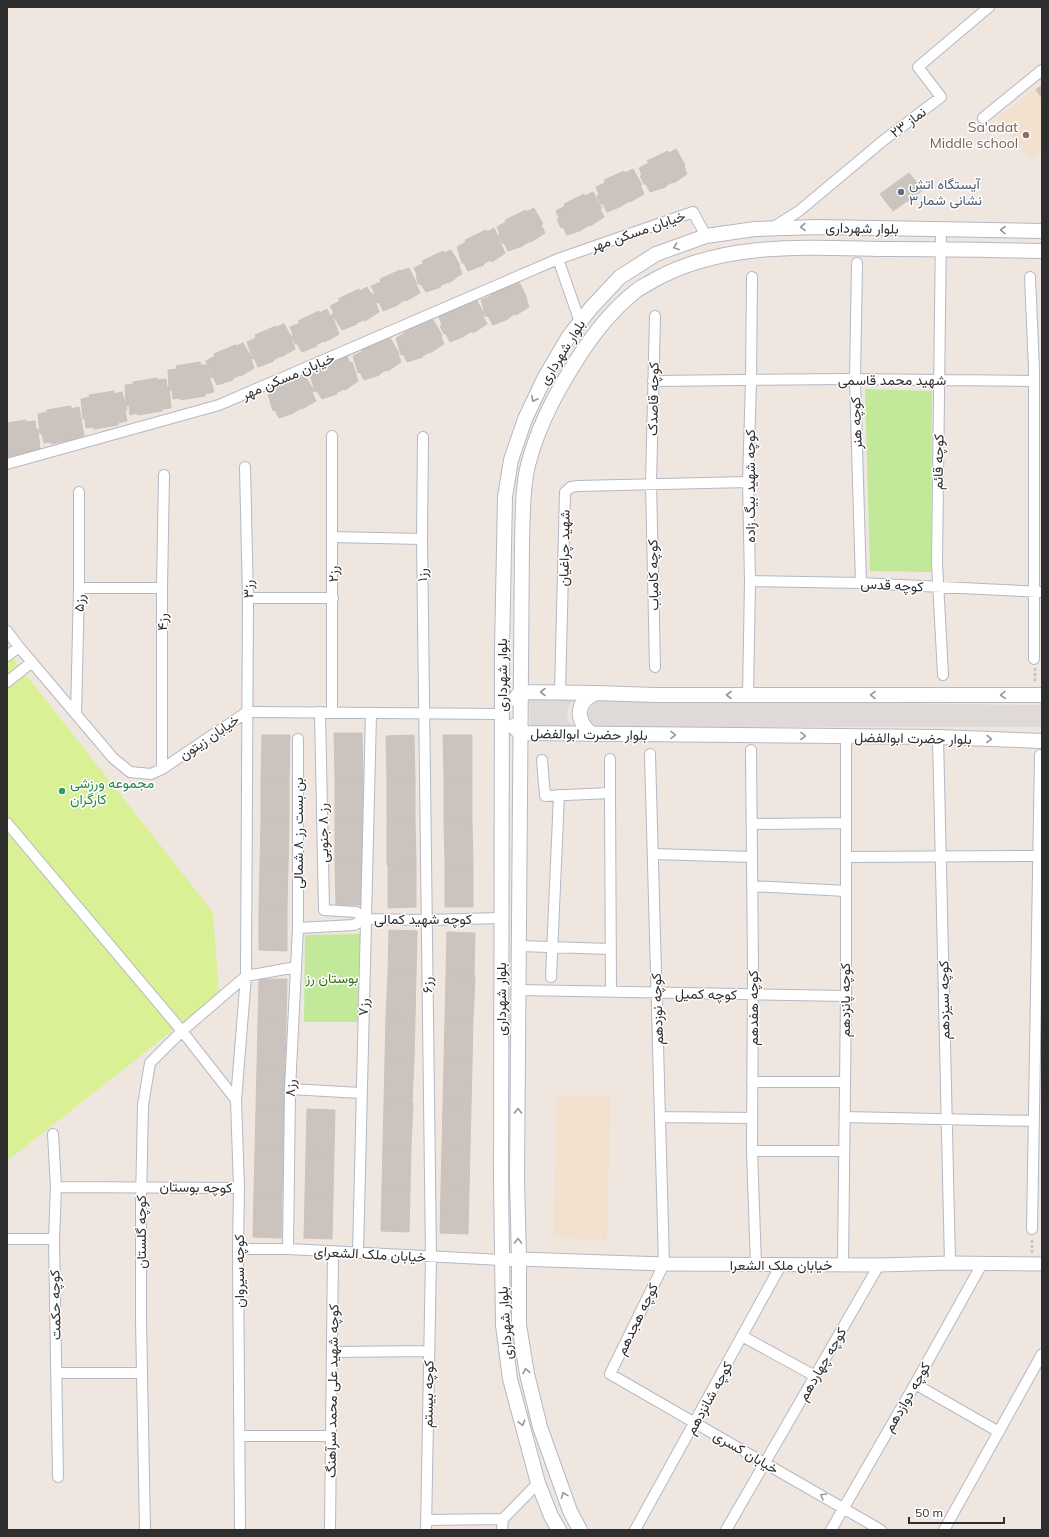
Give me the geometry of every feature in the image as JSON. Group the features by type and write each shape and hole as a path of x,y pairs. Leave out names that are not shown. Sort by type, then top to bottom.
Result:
{"main road":[{"name":"بلوار شهرداری","path":"559,1530 551,1516 538,1483 510,1379 502,1325 501,918 505,497 511,460 525,419 545,377 569,336 590,308 620,277 656,254 706,236 755,229 818,227 1042,231"},
{"name":"بلوار شهرداری","path":"580,1530 570,1511 540,1427 527,1374 519,1325 517,1179 520,692 523,496 528,465 542,424 561,385 586,345 609,317 637,290 669,272 710,257 755,250 818,248 1042,251"},
{"path":"502,714 520,692 655,695 1039,695"},
{"path":"592,734 582,724 580,712 584,700 588,696 596,693"},
{"name":"بلوار حضرت ابوالفضل","path":"502,714 520,733 938,737 1042,741"}],"street":[{"name":"نماز ۲۳","path":"772,228 799,211 884,140 941,97 918,67 989,7"},
{"path":"983,118 1042,70"},
{"name":"خیابان مسکن مهر","path":"7,464 219,405 558,259 693,212 706,236"},
{"name":"کوچه قائم","path":"942,229 937,563 943,675"},
{"path":"558,259 580,322"},
{"name":"کوچه هنر","path":"857,263 855,379 861,583"},
{"name":"کوچه شهید بیگ زاده","path":"748,695 750,581 748,482 752,277"},
{"path":"1030,277 1038,369 1033,381 1038,480 1038,592 1034,659"},
{"name":"کوچه قاصدک","path":"651,484 655,316"},
{"name":"شهید محمد قاسمی","path":"653,382 855,379 1033,381"},
{"name":"رز۲","path":"332,436 332,712"},
{"name":"رز۱","path":"423,437 422,539 424,714"},
{"name":"رز۳","path":"245,466 248,598 246,976"},
{"name":"رز۴","path":"162,768 162,588 164,475"},
{"path":"651,484 748,482"},
{"name":"کوچه کامیاب","path":"651,484 655,667"},
{"name":"شهید چراغیان","path":"560,692 565,492 571,487 578,486 651,484"},
{"name":"رز۵","path":"76,714 79,588 79,492"},
{"path":"333,538 422,539"},
{"name":"کوچه قدس","path":"750,581 861,583 1038,592"},
{"path":"79,588 162,588"},
{"path":"248,598 333,598"},
{"name":"خیابان زیتون","path":"7,631 18,647 114,758 130,772 151,774 247,712 502,714"},
{"path":"7,656 18,647"},
{"path":"7,682 32,662"},
{"name":"رز ۸ جنوبی","path":"320,712 324,910 356,912 365,919"},
{"name":"رز۷","path":"358,1252 371,713"},
{"name":"رز۶","path":"424,714 431,1257"},
{"name":"کوچه پانزدهم","path":"843,1264 846,996 846,736"},
{"name":"کوچه سیزدهم","path":"938,737 950,1263"},
{"name":"بن بست رز ۸ شمالی","path":"298,739 298,928"},
{"name":"کوچه هفدهم","path":"751,750 753,994 752,1151 756,1265"},
{"name":"کوچه نوزدهم","path":"650,754 664,1264"},
{"path":"1032,1230 1038,1148 1034,1121 1038,1084 1039,856 1041,827 1040,755"},
{"path":"610,759 611,992"},
{"path":"542,760 545,796 610,793"},
{"path":"551,977 559,795"},
{"path":"7,824 182,1031 236,1100"},
{"path":"752,824 846,824"},
{"path":"653,854 752,857"},
{"path":"846,857 1039,856"},
{"path":"752,886 846,891"},
{"name":"کوچه شهید کمالی","path":"298,928 354,925 365,919 426,920 501,918"},
{"name":"رز۸","path":"288,1249 290,1089 298,928"},
{"path":"519,946 610,949"},
{"path":"246,976 296,967"},
{"name":"کوچه گلستان","path":"145,1530 141,1320 141,1186 143,1106 150,1063 182,1031 246,976"},
{"name":"کوچه سیروان","path":"240,1530 239,1188 236,1100 246,976"},
{"name":"کوچه کمیل","path":"518,990 846,996"},
{"path":"752,1082 845,1082"},
{"path":"290,1089 361,1093"},
{"path":"660,1116 752,1118"},
{"path":"845,1117 1034,1121"},
{"name":"کوچه حکمت","path":"53,1134 56,1187 54,1239 58,1477"},
{"path":"752,1151 844,1151"},
{"name":"کوچه بوستان","path":"56,1187 141,1186 239,1188"},
{"path":"7,1239 54,1239"},
{"name":"خیابان ملک الشعرای","path":"238,1249 288,1249 502,1260"},
{"name":"کوچه شهید علی محمد سرآهنگ","path":"330,1530 333,1251"},
{"name":"کوچه بیستم","path":"426,1525 431,1257"},
{"name":"خیابان ملک الشعرا","path":"502,1260 519,1259 664,1264 756,1265 879,1265 950,1263 1037,1264"},
{"name":"کوچه هجدهم","path":"610,1374 664,1264"},
{"name":"کوچه دوازدهم","path":"831,1530 982,1264"},
{"name":"کوچه شانزدهم","path":"635,1530 781,1265"},
{"name":"کوچه چهاردهم","path":"726,1530 879,1265"},
{"path":"742,1336 815,1376"},
{"path":"332,1352 429,1351"},
{"path":"944,1530 1042,1354"},
{"path":"57,1373 142,1373"},
{"name":"خیابان کسری","path":"610,1374 881,1530"},
{"path":"915,1384 999,1432"},
{"path":"240,1436 331,1436"},
{"path":"502,1530 503,1519 538,1483"},
{"path":"426,1525 503,1519"}],"path":[{"path":"1034,659 1039,695"},
{"path":"1032,1230 1037,1264"}],"shaded area":[{"name":"Sa'adat Middle school","path":"1042,83 1042,151 1030,160 997,118"},
{"path":"599,699 1042,705 1042,727 598,727 591,722 588,714 589,709"},
{"path":"529,700 574,700 569,706 567,712 569,722 574,726 530,726"},
{"path":"557,1095 611,1096 607,1240 553,1238"}],"green space":[{"path":"865,389 932,391 931,572 870,571"},
{"name":"مجموعه ورزشی کارگران","path":"7,651 213,912 219,994 7,1161"},
{"name":"بوستان رز","path":"360,934 358,1022 304,1022 305,935"}],"building":[{"path":"1042,85 1042,98 1036,90"},
{"path":"676,149 685,165 687,174 674,183 673,182 665,186 666,187 650,192 640,176 642,175 639,168 649,163 647,161 668,151 669,153"},
{"path":"633,169 642,185 640,185 644,194 607,212 597,196 599,195 596,187 605,183 604,180 624,171 625,173"},
{"name":"آیستگاه اتش نشانی شمار۳","path":"909,173 923,190 893,211 880,194"},
{"path":"593,192 602,208 600,209 604,217 582,230 567,235 563,227 561,228 557,219 559,218 556,211 565,206 564,204 584,194 585,196"},
{"path":"534,208 543,224 541,225 545,233 523,246 508,251 498,235 500,234 497,227 506,222 505,220 526,210 526,212"},
{"path":"494,228 505,253 492,262 491,260 483,264 484,265 468,271 464,263 462,263 457,247 466,242 465,240 486,230 487,232"},
{"path":"451,250 460,265 462,274 440,286 441,287 426,292 421,284 419,285 414,268 424,263 422,261 443,251 444,253"},
{"path":"409,268 420,293 383,311 379,302 377,303 373,295 375,294 371,286 381,282 380,279 400,270"},
{"path":"519,282 527,298 529,307 508,319 493,325 488,316 486,317 481,300 491,296 490,293 510,284"},
{"path":"367,287 371,294 372,293 379,312 365,321 356,323 357,324 342,330 332,314 334,313 330,306 340,301 338,299 359,289 360,291"},
{"path":"476,299 485,315 483,316 487,324 473,333 473,331 450,342 440,326 442,325 439,317 448,313 447,311"},
{"path":"327,309 330,316 332,315 339,334 302,352 297,344 295,344 290,327 300,323 298,321 319,311 320,313"},
{"path":"433,320 442,335 444,344 422,356 423,357 407,362 403,354 401,355 396,338 405,333 404,331 425,321 425,323"},
{"path":"284,324 293,340 295,349 273,360 274,361 258,367 254,358 253,359 247,342 256,338 255,335"},
{"path":"390,338 399,353 401,362 388,371 387,370 379,374 380,375 364,380 360,372 358,373 353,356 363,351 361,349 382,339 383,341"},
{"path":"243,343 252,358 254,368 241,376 240,375 232,379 233,380 217,385 213,377 211,378 206,361 215,356 214,354"},
{"path":"347,356 350,363 352,362 358,381 345,390 344,389 336,393 337,394 322,399 317,391 315,392 310,375 320,370 318,368 339,358 340,360"},
{"path":"200,362 201,365 206,365 214,392 205,394 205,396 180,400 180,398 173,399 172,390 169,390 168,370 177,369 176,366"},
{"path":"305,376 314,391 312,392 316,401 294,413 279,418 275,410 273,411 268,394 277,389 276,387 297,377 297,379"},
{"path":"157,378 158,380 166,379 167,387 169,387 171,408 162,409 162,411 130,415 129,405 126,406 125,385 134,384 133,382"},
{"path":"114,391 114,394 122,392 127,410 125,411 127,421 118,423 118,425 94,429 93,427 86,428 85,419 83,419 81,399 90,397 89,395"},
{"path":"71,406 71,409 79,407 84,436 51,444 51,442 44,443 42,434 40,434 38,414 47,412 47,410"},
{"path":"26,420 26,422 35,421 36,429 38,429 40,450 7,457 7,423"},
{"path":"334,733 362,733 363,776 335,776"},
{"path":"262,735 290,735 289,778 261,778"},
{"path":"414,735 415,778 387,779 386,736"},
{"path":"443,735 472,735 472,778 444,778"},
{"path":"335,776 363,776 363,819 335,819"},
{"path":"261,778 289,778 289,821 261,821"},
{"path":"415,778 415,821 387,822 387,779"},
{"path":"444,778 472,778 472,821 444,821"},
{"path":"335,819 363,819 363,862 335,862"},
{"path":"261,821 289,821 288,865 260,864"},
{"path":"415,821 416,864 387,865 387,822"},
{"path":"444,821 472,821 473,864 445,864"},
{"path":"335,862 363,862 364,905 336,905"},
{"path":"260,864 288,865 287,908 259,907"},
{"path":"416,864 416,907 388,908 388,865"},
{"path":"445,864 473,864 473,907 445,907"},
{"path":"259,907 287,908 287,951 259,950"},
{"path":"389,930 417,931 416,974 388,973"},
{"path":"447,932 475,933 474,976 446,975"},
{"path":"388,973 416,974 415,1017 386,1016"},
{"path":"446,975 475,976 473,1019 445,1018"},
{"path":"259,979 287,979 286,1022 258,1022"},
{"path":"386,1016 415,1017 414,1060 385,1059"},
{"path":"445,1018 473,1019 472,1062 444,1061"},
{"path":"258,1022 286,1022 285,1065 257,1065"},
{"path":"385,1059 414,1060 412,1103 384,1102"},
{"path":"444,1061 472,1062 471,1105 443,1104"},
{"path":"257,1065 285,1065 284,1109 256,1108"},
{"path":"384,1102 413,1103 411,1146 383,1145"},
{"path":"443,1104 471,1105 470,1148 442,1147"},
{"path":"256,1108 284,1108 283,1151 255,1151"},
{"path":"307,1109 335,1110 334,1153 306,1152"},
{"path":"383,1145 411,1146 410,1189 382,1188"},
{"path":"442,1147 470,1148 469,1191 441,1190"},
{"path":"255,1151 283,1151 282,1194 254,1194"},
{"path":"306,1152 334,1153 333,1196 305,1195"},
{"path":"382,1188 410,1189 409,1232 381,1231"},
{"path":"441,1190 469,1191 468,1234 440,1233"},
{"path":"254,1194 282,1194 281,1238 253,1237"},
{"path":"305,1195 333,1196 332,1239 304,1238"}],"place":[{"name":"Sa'adat Middle school","path":"1026,135"},
{"name":"آیستگاه اتش نشانی شمار۳","path":"901,192"},
{"name":"مجموعه ورزشی کارگران","path":"62,791"}]}
